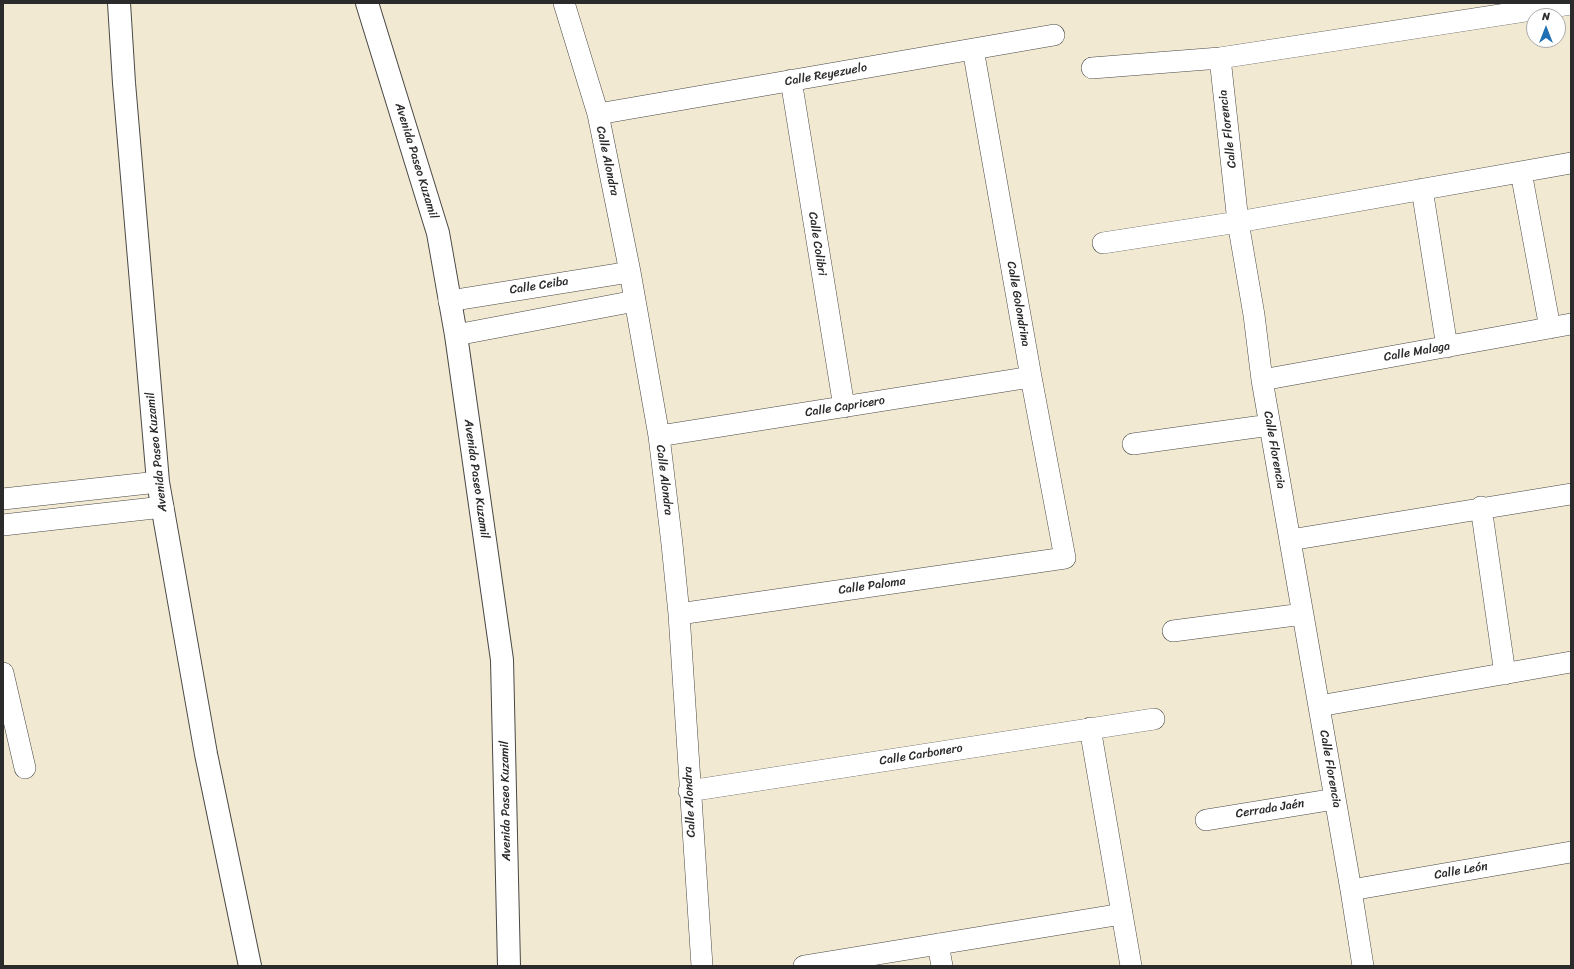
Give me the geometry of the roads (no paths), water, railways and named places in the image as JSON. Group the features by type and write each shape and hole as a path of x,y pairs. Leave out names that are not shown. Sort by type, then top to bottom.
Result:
{"main road":[{"name":"Avenida Paseo Kuzamil","path":"119,3 124,83 158,482 206,754 250,966"},
{"name":"Avenida Paseo Kuzamil","path":"367,3 438,233 456,335 502,660 509,966"}],"street":[{"name":"Calle Alondra","path":"564,3 598,114 630,272 659,436 672,544 678,614 702,966"},
{"path":"1092,68 1220,58 1571,4"},
{"name":"Calle Reyezuelo","path":"598,114 1054,35"},
{"name":"Calle Golondrina","path":"973,49 1031,377 1065,558"},
{"name":"Calle Florencia","path":"1220,58 1238,222 1254,315 1262,380 1351,890 1362,966"},
{"name":"Calle Colibri","path":"791,80 844,407"},
{"path":"1103,244 1238,222 1571,163"},
{"path":"1522,172 1550,328"},
{"path":"1422,189 1447,347"},
{"name":"Calle Ceiba","path":"449,301 630,272"},
{"path":"456,335 635,301"},
{"name":"Calle Malaga","path":"1262,380 1571,324"},
{"name":"Calle Capricero","path":"659,436 1031,377"},
{"path":"1133,444 1270,425"},
{"path":"3,499 158,482"},
{"path":"1290,540 1481,507 1571,494"},
{"path":"3,525 163,507"},
{"path":"1481,507 1505,674"},
{"name":"Calle Paloma","path":"678,614 1065,558"},
{"path":"1173,631 1303,614"},
{"path":"1319,706 1571,662"},
{"path":"3,678 25,768"},
{"name":"Calle Carbonero","path":"689,791 1154,719"},
{"path":"1090,728 1131,966"},
{"name":"Cerrada Jaén","path":"1206,820 1335,799"},
{"name":"Calle León","path":"1351,890 1571,852"},
{"path":"804,966 1122,914"},
{"path":"938,944 942,966"}]}
